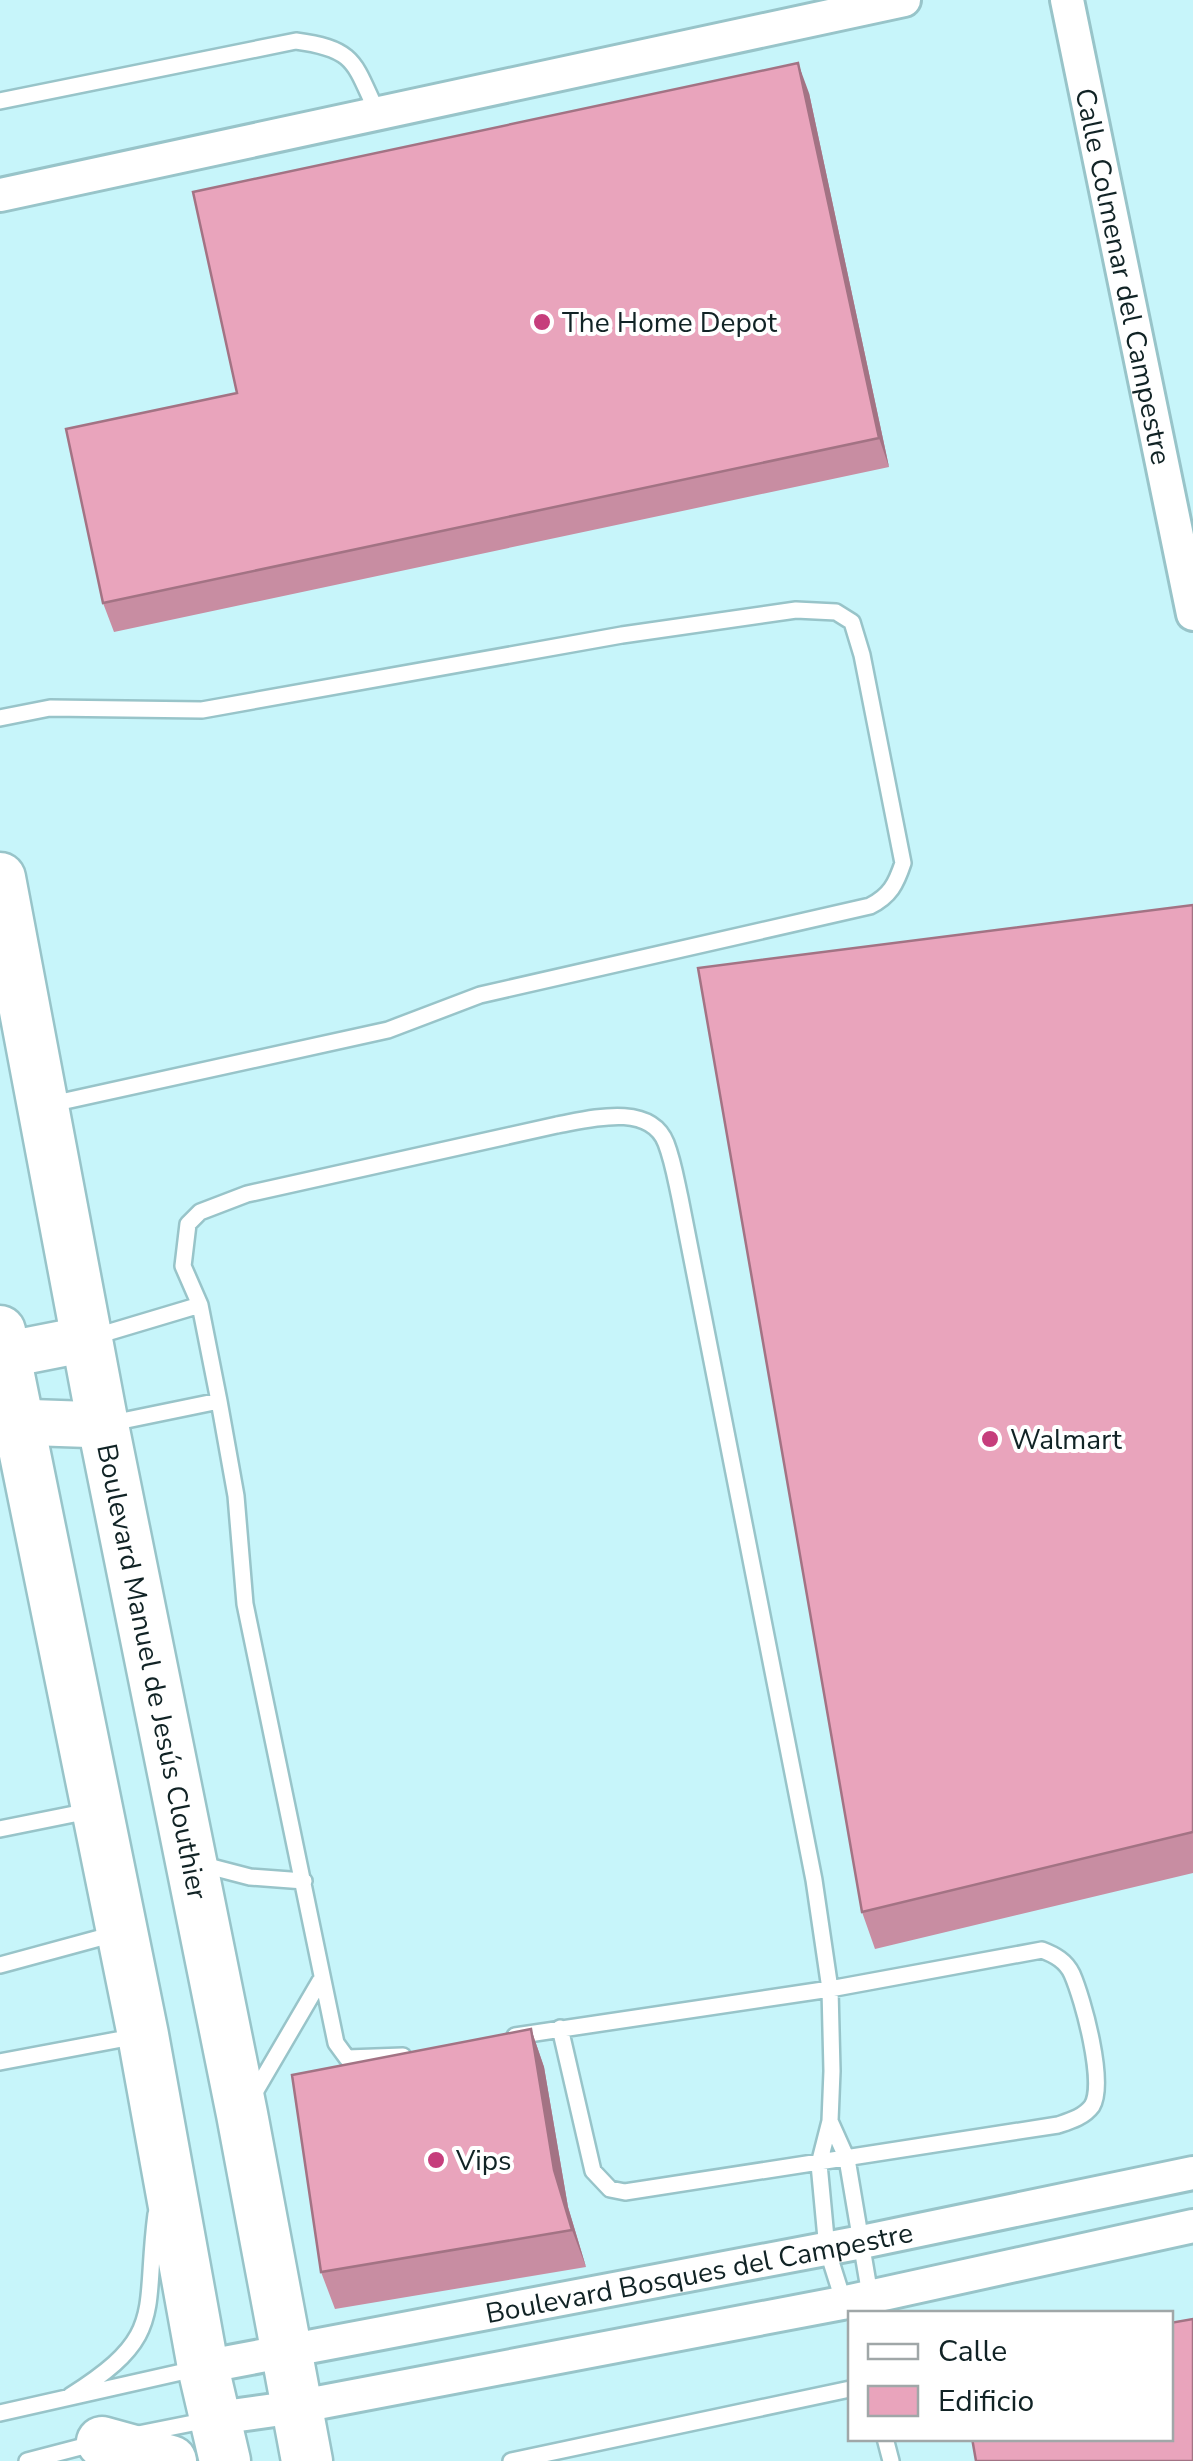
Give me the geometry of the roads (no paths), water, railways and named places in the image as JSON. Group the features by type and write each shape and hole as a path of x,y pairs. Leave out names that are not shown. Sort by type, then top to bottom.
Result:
{"main road":[{"name":"Boulevard Manuel de Jesús Clouthier","path":"0,878 86,1339 242,2114 307,2461"},
{"path":"86,1339 2,1348 20,1523 98,1809 203,2367 221,2440"},
{"path":"9,1424 103,1425"},
{"path":"102,2442 171,2461"}],"street":[{"path":"0,194 904,0"},
{"name":"Calle Colmenar del Campestre","path":"1067,0 1193,614"},
{"name":"Boulevard Bosques del Campestre","path":"203,2367 827,2249 1193,2173"},
{"name":"Boulevard Bosques del Campestre","path":"221,2440 296,2406 858,2307 1193,2226"}],"lane":[{"path":"0,101 296,42 322,45 352,58 378,114"},
{"path":"0,718 50,708 202,710 622,635 796,610 836,612 852,622 862,654 903,863 897,883 886,898 870,906 480,994 388,1030 42,1106"},
{"path":"417,2053 347,2058 336,2043 320,1982 304,1881 246,1604 236,1496 200,1305 183,1266 183,1243 188,1224 200,1212 222,1202 557,1124 604,1117 634,1118 652,1124 665,1140 680,1198 814,1880 830,1988 830,2120 819,2164 827,2249 858,2307"},
{"path":"86,1339 200,1305"},
{"path":"103,1425 218,1401"},
{"path":"0,1829 98,1809"},
{"path":"192,1862 250,1878 304,1881"},
{"path":"0,1965 122,1932"},
{"path":"503,2038 560,2028 830,1988 1042,1950 1058,1956 1071,1972 1098,2070 1098,2091 1091,2106 1078,2118 1058,2125 626,2192 610,2189 593,2171 560,2028"},
{"path":"242,2114 320,1982"},
{"path":"0,2062 143,2035"},
{"path":"830,2120 847,2159 862,2242 858,2307"},
{"path":"70,2396 108,2372 127,2354 146,2324 151,2300 150,2257 164,2155"},
{"path":"0,2413 203,2367"},
{"path":"511,2461 848,2388"},
{"path":"27,2461 102,2442 221,2440"}],"place":[{"name":"The Home Depot","path":"542,322"},
{"name":"Walmart","path":"990,1439"},
{"name":"Vips","path":"436,2160"}]}
